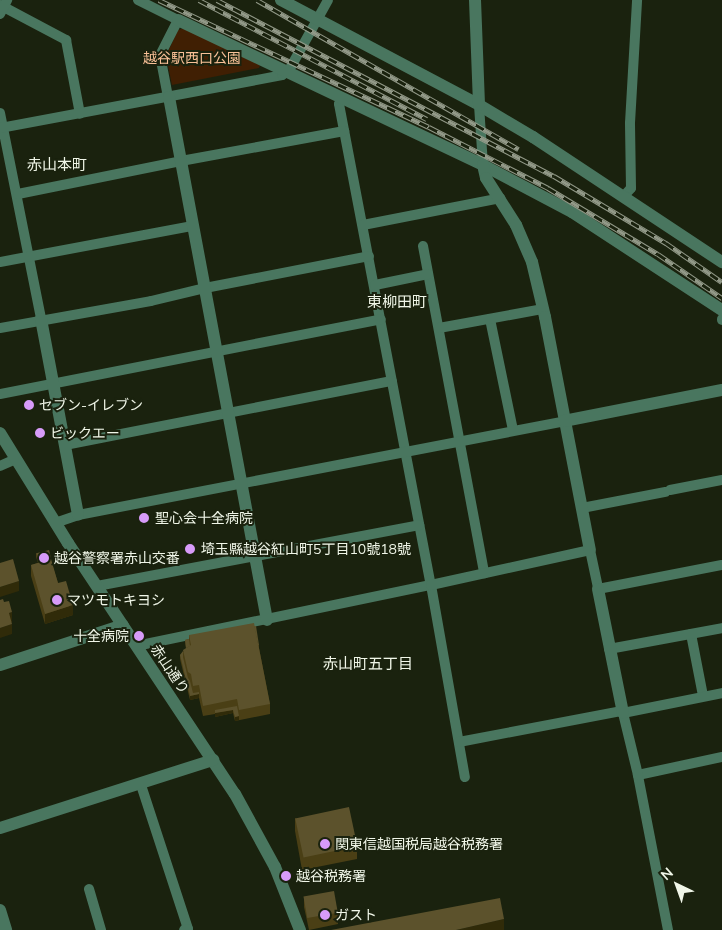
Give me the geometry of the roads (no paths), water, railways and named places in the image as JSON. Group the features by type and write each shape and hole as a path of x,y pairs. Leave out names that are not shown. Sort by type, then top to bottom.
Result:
{"street":[{"path":"138,0 483,165 572,212 722,310"},
{"path":"281,0 479,105 533,137 722,262"},
{"path":"1,128 282,75 328,0"},
{"path":"466,0 475,0 483,165 486,178 516,225 532,262 543,309 609,649 638,775 668,930"},
{"path":"623,197 631,188 631,108 637,0"},
{"path":"3,6 66,40 80,114"},
{"path":"178,20 160,55 267,620"},
{"path":"343,98 339,104 375,285 465,777"},
{"path":"0,113 1,128 18,194 78,515"},
{"path":"18,194 344,131"},
{"path":"363,225 500,198"},
{"path":"0,262 193,226"},
{"path":"423,246 484,573"},
{"path":"0,328 151,301 205,288 369,256"},
{"path":"375,285 428,274"},
{"path":"439,328 543,309"},
{"path":"0,394 381,319"},
{"path":"490,319 512,430"},
{"path":"65,445 392,381"},
{"path":"55,522 78,515 722,390"},
{"name":"赤山通り","path":"0,433 55,522 213,760 260,838 300,930"},
{"path":"0,466 16,459"},
{"path":"582,508 722,480"},
{"path":"97,586 419,525"},
{"path":"136,646 267,620 590,550"},
{"path":"598,589 722,565"},
{"path":"0,665 123,625"},
{"path":"609,649 722,628"},
{"path":"691,634 703,696"},
{"path":"459,742 722,693"},
{"path":"638,775 722,757"},
{"path":"0,828 141,785 213,760"},
{"path":"141,785 188,929 184,930"},
{"path":"89,889 101,930"},
{"path":"0,910 6,930"}],"railway":[{"path":"159,0 429,127 548,188 658,254 722,298"},
{"path":"199,0 427,119"},
{"path":"217,0 554,176 666,243 722,282"},
{"path":"257,0 518,149"}],"place":[{"name":"セブン-イレブン","path":"29,405"},
{"name":"ビックエー","path":"40,433"},
{"name":"聖心会十全病院","path":"144,518"},
{"name":"埼玉縣越谷紅山町5丁目10號18號","path":"190,549"},
{"name":"越谷警察署赤山交番","path":"44,558"},
{"name":"マツモトキヨシ","path":"57,600"},
{"name":"十全病院","path":"139,636"},
{"name":"関東信越国税局越谷税務署","path":"325,844"},
{"name":"越谷税務署","path":"286,876"},
{"name":"ガスト","path":"325,915"}],"district":[{"name":"赤山本町","path":"57,165"},
{"name":"東柳田町","path":"397,302"},
{"name":"赤山町五丁目","path":"368,664"}],"park label":[{"name":"越谷駅西口公園","path":"192,58"}]}
